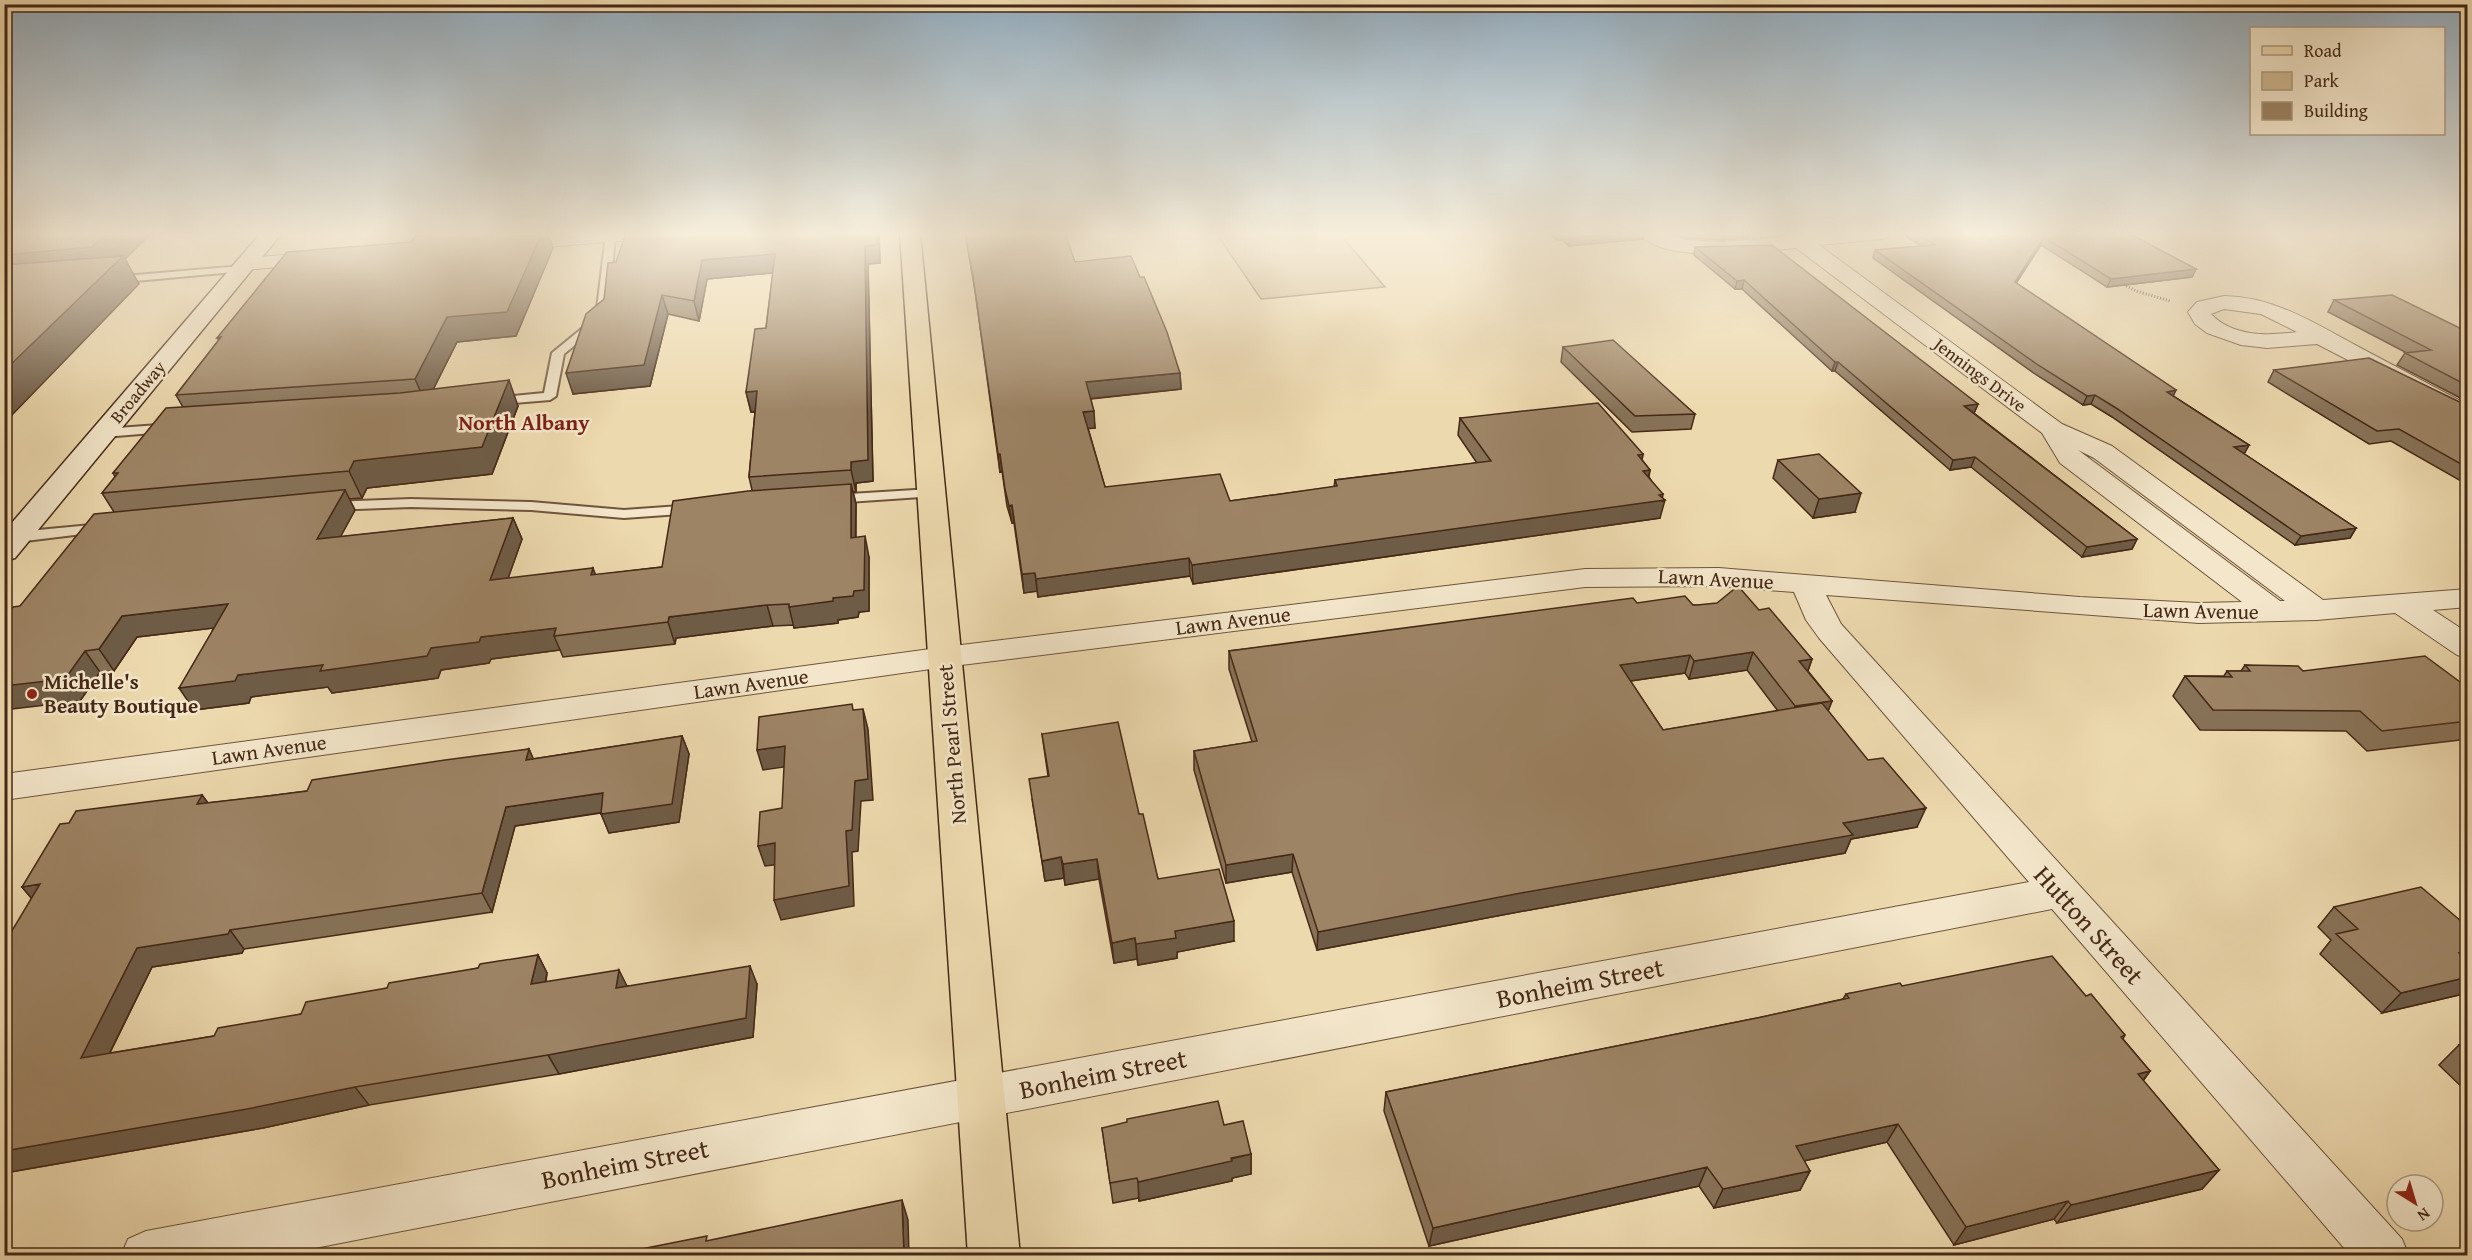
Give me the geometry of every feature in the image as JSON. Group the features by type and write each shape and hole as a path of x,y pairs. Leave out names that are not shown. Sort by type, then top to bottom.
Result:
{"main road":[{"name":"North Pearl Street","path":"915,292 994,1256"}],"street":[{"name":"Broadway","path":"11,544 222,292"},
{"name":"Jennings Drive","path":"1868,292 2053,429 2103,452 2317,610"},
{"path":"2322,336 2265,343 2247,341 2230,336 2204,321 2199,315 2200,310 2233,303 2255,304 2272,309 2322,336 2468,415"},
{"name":"Jennings Drive","path":"2053,429 2069,458 2274,612"},
{"name":"Lawn Avenue","path":"4,787 945,657 1586,578 1719,578 2133,610 2274,612 2468,598"},
{"name":"Hutton Street","path":"1806,585 1825,626 2384,1256"},
{"path":"2402,604 2468,648"},
{"name":"Bonheim Street","path":"146,1256 2059,892"}],"lane":[{"path":"480,404 550,396 558,353 602,318 605,292"},
{"path":"104,433 187,427"},
{"path":"814,500 931,494"},
{"path":"319,507 411,503 531,506 624,514 713,508"},
{"path":"11,544 123,526"}],"path":[{"path":"2139,292 2200,310"}],"green space":[{"path":"1256,292 1335,292 1261,299"}],"building":[{"path":"4,292 86,292 4,371"},
{"path":"255,292 516,292 507,312 447,317 415,379 176,395 221,337 217,338"},
{"path":"605,292 696,292 694,301 662,295 644,365 566,373 586,314 604,299"},
{"path":"770,292 866,292 868,460 851,462 851,470 749,477 757,391 746,392 755,329 766,328"},
{"path":"975,292 1150,292 1167,332 1180,373 1086,382 1094,411 1083,412 1105,487 1220,474 1230,501 1337,486 1335,480 1491,461 1460,418 1598,403 1643,454 1638,455 1650,470 1643,471 1663,494 1659,495 1665,500 1192,565 1189,558 1036,579 1035,573 1022,574 1012,505 1009,506 1000,454 998,454"},
{"path":"1757,292 1833,292 1978,404 1964,406 2137,539 2087,547 1975,457 1953,460 1838,362 1835,362"},
{"path":"1934,292 2030,292 2176,390 2167,392 2249,445 2234,447 2356,528 2301,536 2116,408 2095,395 2087,396 2038,365"},
{"path":"2392,295 2468,332 2468,386 2405,353 2431,350 2334,300"},
{"path":"1613,340 1695,414 1635,416 1563,347"},
{"path":"2369,358 2468,406 2468,468 2399,429 2377,431 2274,370"},
{"path":"509,380 482,447 354,461 349,471 102,493 118,473 113,473 166,408 400,393"},
{"path":"1819,454 1861,493 1819,499 1778,460"},
{"path":"851,484 851,538 865,536 864,590 854,591 853,596 833,598 833,601 789,607 789,604 767,605 669,617 668,622 554,636 556,628 481,637 479,642 431,648 427,656 320,671 323,665 238,675 235,681 179,688 228,604 122,616 99,649 85,651 65,679 4,686 4,618 13,607 20,606 94,514 345,490 317,539 513,518 490,580 593,568 591,575 662,567 673,501 748,491"},
{"path":"1738,586 1759,610 1769,608 1812,659 1799,661 1832,701 1795,706 1753,652 1694,661 1690,655 1620,665 1663,730 1822,703 1868,760 1883,758 1926,808 1843,823 1853,835 1521,893 1318,932 1293,854 1226,865 1194,751 1257,741 1229,651 1633,598 1637,603 1685,596 1693,605 1717,603"},
{"path":"2425,656 2468,688 2468,721 2382,731 2360,711 2213,710 2185,676 2232,677 2227,671 2250,671 2245,665 2298,666 2303,671"},
{"path":"852,704 853,710 863,709 868,779 855,781 852,830 846,831 849,886 774,900 775,843 758,846 760,812 782,808 785,746 757,750 759,717"},
{"path":"1118,722 1139,814 1143,814 1158,879 1219,869 1234,921 1175,931 1176,938 1136,944 1135,938 1112,943 1097,859 1063,864 1061,857 1042,861 1029,779 1049,776 1042,734"},
{"path":"682,736 672,804 601,814 603,793 506,807 482,893 230,930 228,934 137,948 81,1058 214,1036 218,1028 301,1014 306,1002 387,988 389,983 478,968 480,964 538,955 531,984 619,970 616,988 750,966 746,1018 4,1151 4,944 40,884 22,887 60,824 69,823 76,811 202,795 197,804 268,796 307,791 312,780 445,760 529,749 526,760"},
{"path":"2421,887 2468,927 2468,951 2459,953 2468,961 2468,977 2401,993 2336,934 2358,929 2334,907"},
{"path":"2052,956 2086,996 2091,994 2125,1035 2121,1037 2150,1071 2138,1074 2219,1170 2071,1205 2068,1201 1966,1227 1898,1124 1796,1146 1810,1171 1723,1189 1707,1167 1433,1228 1386,1092 1849,998 1846,994 1900,983 1902,986"},
{"path":"2468,1043 2468,1053 2459,1045"},
{"path":"1218,1101 1224,1125 1243,1121 1251,1154 1231,1158 1232,1161 1138,1182 1137,1178 1110,1183 1102,1128 1127,1122 1127,1119"},
{"path":"902,1200 904,1256 606,1256 707,1236 706,1241"},
{"path":"575,1250 574,1256 551,1256"}],"place":[{"name":"Michelle's Beauty Boutique","path":"32,694"}],"district":[{"name":"North Albany","path":"524,422"}]}
